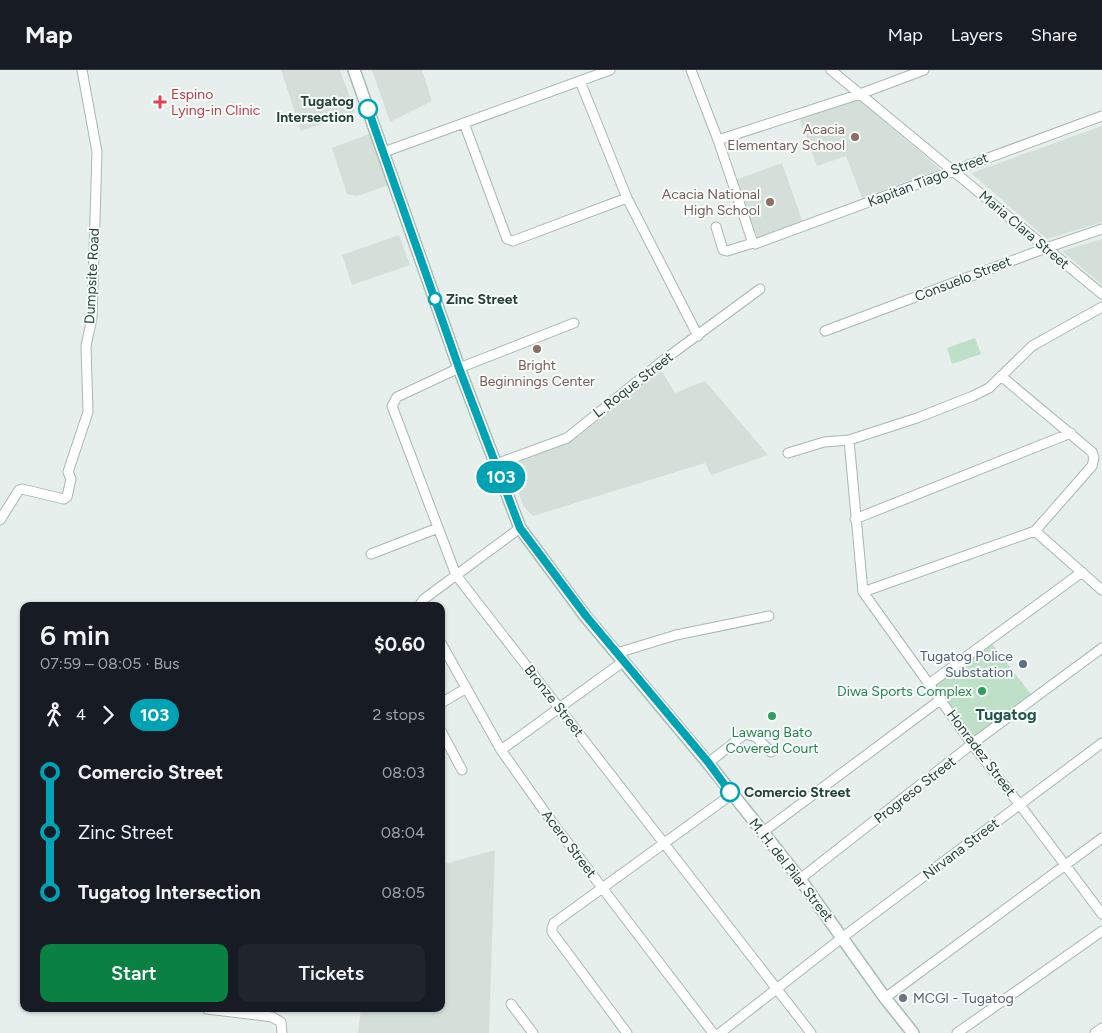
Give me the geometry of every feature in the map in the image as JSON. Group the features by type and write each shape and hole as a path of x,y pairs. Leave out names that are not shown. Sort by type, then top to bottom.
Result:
{"main road":[{"name":"M. H. del Pilar Street","path":"354,70 459,368 520,528 586,616 708,762 800,879 885,998 913,1033"}],"street":[{"name":"Dumpsite Road","path":"0,520 19,490 25,489 64,499 67,497 71,479 68,472 88,412 86,346 92,318 97,158 82,70"},
{"path":"384,152 610,70"},
{"path":"691,70 718,140 754,244"},
{"name":"Maria Clara Street","path":"831,70 1102,294"},
{"path":"718,140 860,94 924,70"},
{"path":"580,81 628,198 698,336"},
{"name":"Kapitan Tiago Street","path":"716,227 723,250 727,251 754,244 1102,116"},
{"path":"464,123 507,239 512,241 518,239 628,198"},
{"name":"Consuelo Street","path":"825,331 1046,248 1102,229"},
{"name":"L. Roque Street","path":"496,464 567,438 665,360 760,289"},
{"path":"788,453 824,442 849,440 917,418 973,396 989,388 1032,346 1102,307"},
{"path":"459,368 574,323"},
{"name":"Bronze Street","path":"459,368 397,396 392,406 456,574 810,1033"},
{"path":"849,440 862,592 1035,531 1092,466 1094,458 1092,452 1001,376"},
{"path":"855,519 1070,433"},
{"path":"371,554 438,528"},
{"path":"423,602 424,599 456,574 520,528"},
{"path":"1035,531 1102,590"},
{"path":"929,684 1082,572"},
{"name":"Honradez Street","path":"862,592 972,744 1102,914"},
{"path":"501,750 560,708 620,657 676,635 769,616"},
{"name":"Progreso Street","path":"800,879 972,744 1102,648"},
{"name":"Acero Street","path":"445,650 501,750 552,822 713,1033"},
{"path":"445,701 466,688"},
{"path":"763,832 940,700"},
{"path":"708,762 745,734 756,737 771,752"},
{"path":"445,738 462,770"},
{"name":"Nirvana Street","path":"720,1033 843,937 1102,743"},
{"path":"627,1033 552,932 554,923 732,794"},
{"path":"885,998 1102,838"},
{"path":"957,1033 1102,931"},
{"path":"512,1004 533,1033"},
{"path":"231,1012 272,1017 281,1022 282,1033"},
{"path":"1095,1033 1102,1028"}],"shaded area":[{"path":"281,70 340,70 355,112 301,131"},
{"path":"372,70 422,70 432,101 390,122"},
{"name":"Acacia Elementary School","path":"857,98 940,169 862,198 846,156 817,166 799,118"},
{"path":"1102,126 1102,222 1047,239 971,173"},
{"path":"374,132 392,184 357,196 347,194 332,148"},
{"name":"Acacia National High School","path":"782,163 803,223 759,241 735,180"},
{"path":"399,235 410,265 352,285 342,255"},
{"path":"1102,239 1102,285 1062,251"},
{"path":"660,368 675,393 705,381 768,455 711,475 705,463 533,516 524,507 507,464 579,436"},
{"path":"495,850 489,1033 358,1033 361,1012 445,1012 445,864"}],"green space":[{"path":"975,338 981,354 952,364 947,348"},
{"name":"Diwa Sports Complex","path":"990,641 1033,697 973,742 931,684"}],"bus line":[{"name":"103","path":"368,109 459,368 520,528 586,616 708,762 730,792"}],"place":[{"name":"Espino Lying-in Clinic","path":"160,102"},
{"name":"Tugatog Intersection","path":"368,109"},
{"name":"Acacia Elementary School","path":"855,137"},
{"name":"Acacia National High School","path":"770,202"},
{"name":"Zinc Street","path":"435,299"},
{"name":"Bright Beginnings Center","path":"537,349"},
{"name":"Tugatog Police Substation","path":"1023,664"},
{"name":"Diwa Sports Complex","path":"982,691"},
{"name":"Lawang Bato Covered Court","path":"772,716"},
{"name":"Comercio Street","path":"730,792"},
{"name":"MCGI - Tugatog","path":"903,998"}],"district":[{"name":"Tugatog","path":"1006,714"}]}
